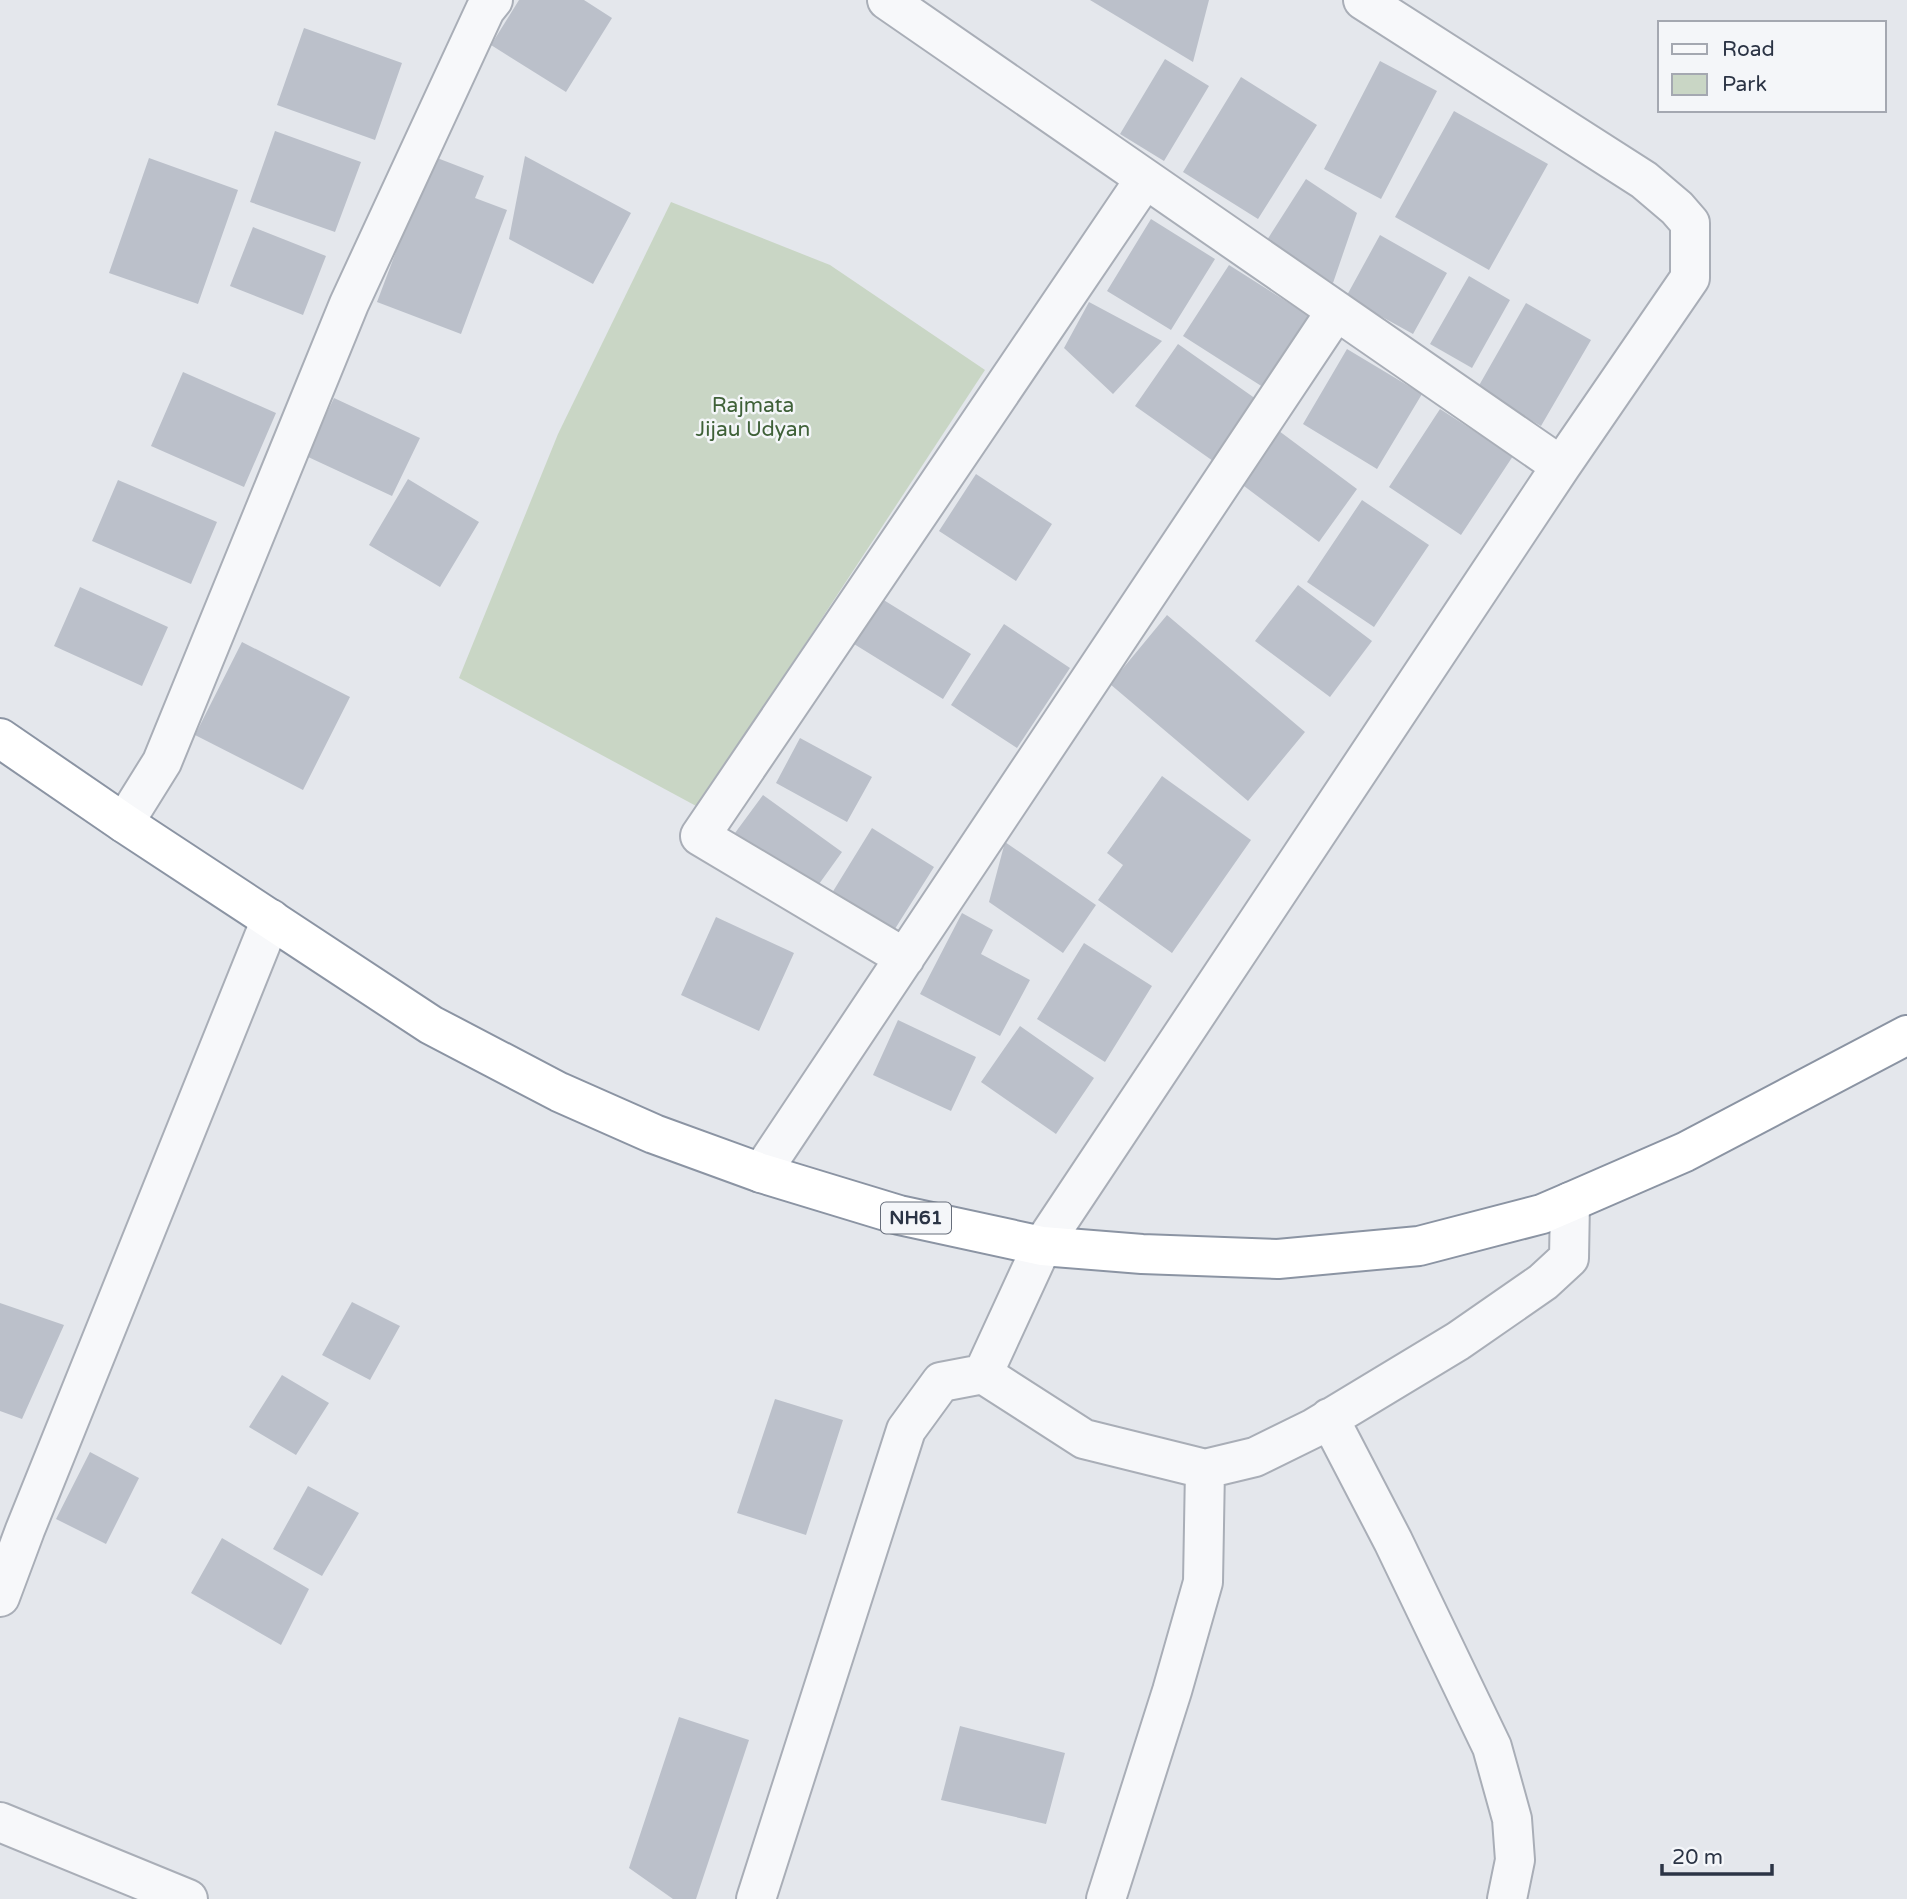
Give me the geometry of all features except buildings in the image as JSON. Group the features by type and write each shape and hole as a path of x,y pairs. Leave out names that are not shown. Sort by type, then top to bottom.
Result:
{"highway":[{"name":"NH61","path":"0,738 431,1025 559,1092 654,1134 761,1172 898,1215 1042,1246 1142,1254 1278,1259 1419,1246 1542,1214 1570,1202 1685,1152 1907,1035"}],"street":[{"path":"124,823 162,762 349,304 485,10 493,0"},
{"path":"887,0 1561,466"},
{"path":"983,1374 1042,1246 1561,466 1690,278 1690,223 1677,208 1644,180 1363,0"},
{"path":"905,958 700,836 1145,179"},
{"path":"761,1172 1336,311"},
{"path":"0,1597 12,1521 271,919"},
{"path":"756,1899 906,1430 941,1382 983,1374 1084,1439 1205,1469 1255,1457 1329,1418 1458,1341 1543,1282 1569,1258 1570,1202"},
{"path":"1329,1418 1393,1541 1492,1747 1512,1819 1515,1860 1507,1899"},
{"path":"1106,1899 1172,1691 1203,1582 1205,1469"},
{"path":"0,1822 188,1899"}],"green space":[{"name":"Rajmata Jijau Udyan","path":"671,202 830,265 985,370 698,807 459,678 558,434"}]}
